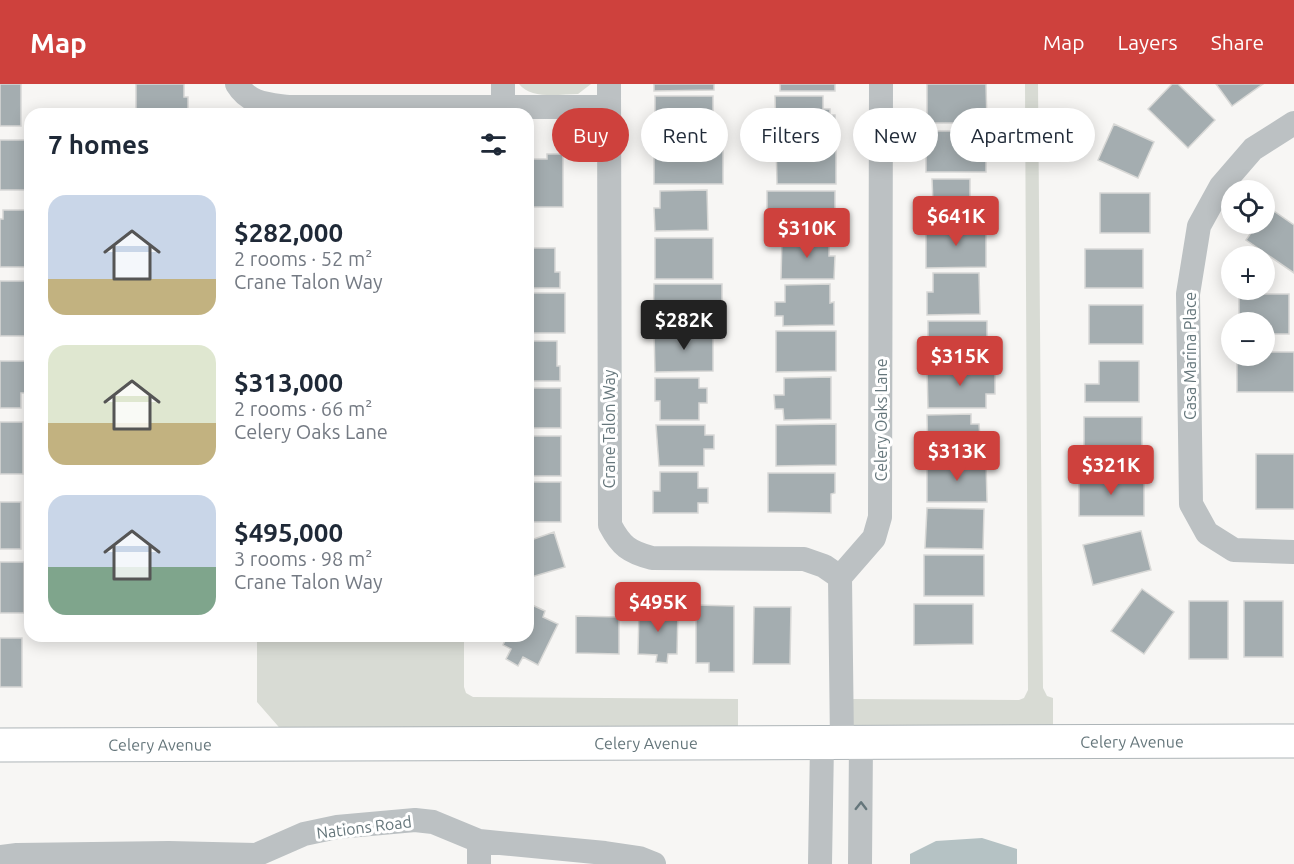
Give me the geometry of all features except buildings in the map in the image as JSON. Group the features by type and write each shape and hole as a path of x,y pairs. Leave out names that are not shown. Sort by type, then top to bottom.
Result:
{"main road":[{"name":"Celery Avenue","path":"0,745 1294,741"}],"street":[{"path":"237,84 241,91 259,104 288,107 503,95 609,95"},
{"name":"Celery Oaks Lane","path":"840,577 874,538 880,517 881,84"},
{"name":"Crane Talon Way","path":"609,95 610,525 618,540 633,553 652,558 804,560 824,566 840,577"},
{"name":"Casa Marina Place","path":"1294,123 1253,149 1221,186 1199,226 1188,294 1191,504 1207,534 1234,550 1294,552"},
{"path":"840,577 842,744 860,864"},
{"path":"820,864 842,744"},
{"name":"Nations Road","path":"0,857 169,853 256,859 304,834 336,827 415,820 433,822 479,853 605,853 639,858 654,864"}],"shaded area":[{"path":"519,84 591,84 578,94 555,95 531,92"},
{"path":"1025,84 1038,84 1038,108 1025,108"},
{"path":"1025,162 1039,162 1043,688 1047,696 1053,698 1053,729 852,731 852,699 1019,700 1024,698 1028,690"},
{"path":"257,642 464,642 464,687 466,693 473,697 738,699 738,732 284,733 257,702"},
{"path":"982,838 1017,849 1017,864 910,864 910,854 936,841"}]}
